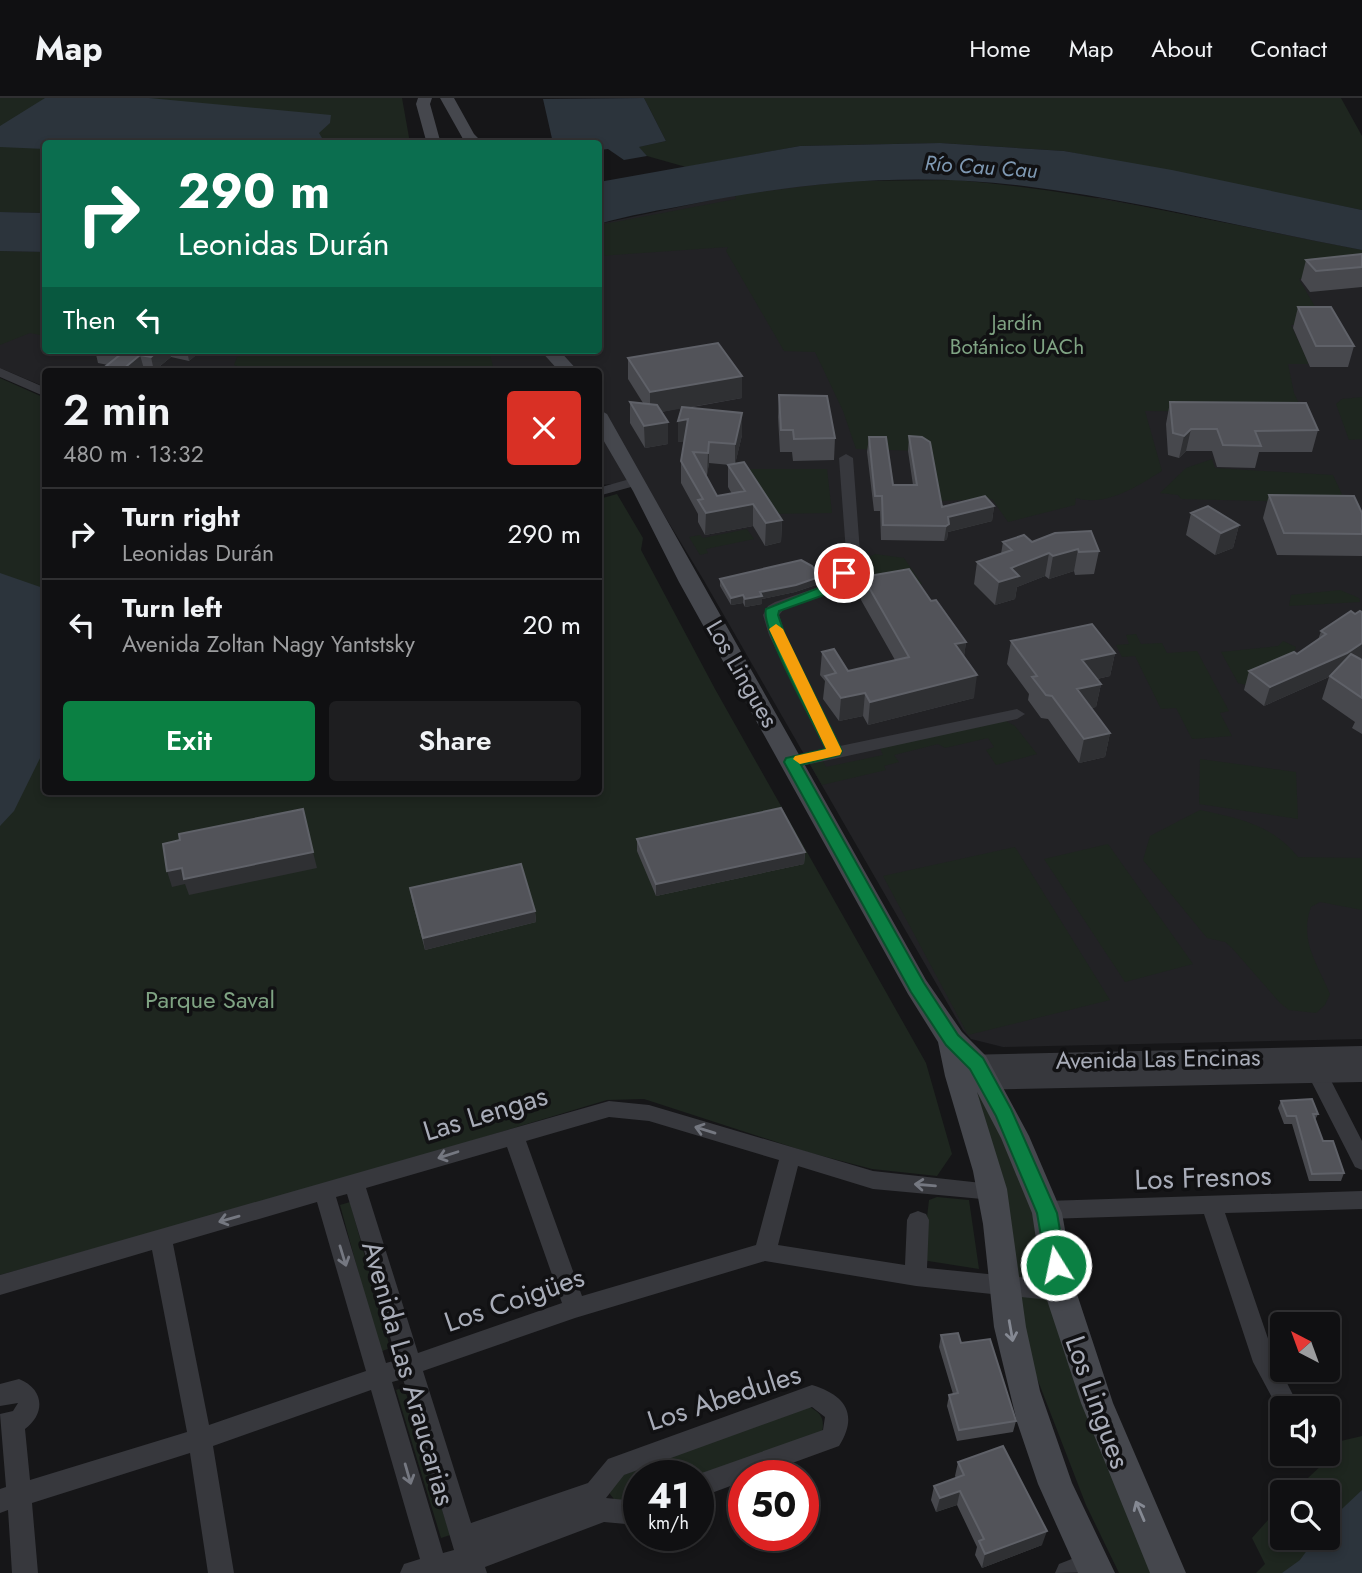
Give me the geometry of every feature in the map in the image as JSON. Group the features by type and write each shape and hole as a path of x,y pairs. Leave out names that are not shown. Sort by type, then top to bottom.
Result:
{"main road":[{"path":"425,98 423,104 433,140"},
{"path":"436,98 458,140"},
{"path":"447,98 472,140"},
{"path":"553,354 566,368"},
{"name":"Los Lingues","path":"602,421 637,481 689,582 918,987 1015,1136 1046,1210 1060,1291 1115,1451 1168,1573"},
{"name":"Los Lingues","path":"974,1071 1015,1355 1034,1424 1082,1570"}],"street":[{"path":"0,372 42,391"},
{"path":"835,751 778,635 771,615 773,609 836,586 844,573 853,544 846,458"},
{"path":"602,491 637,481"},
{"path":"792,762 1017,714"},
{"name":"Avenida Las Encinas","path":"1319,1067 1362,1055"},
{"path":"1319,1067 1362,1161"},
{"name":"Avenida Las Encinas","path":"974,1071 1319,1067 1362,1073"},
{"name":"Las Lengas","path":"0,1285 609,1109 629,1109 873,1180 993,1191"},
{"path":"513,1135 575,1308"},
{"path":"765,1252 791,1155"},
{"name":"Avenida Las Araucarias","path":"354,1183 470,1556"},
{"name":"Avenida Las Araucarias","path":"324,1191 379,1376 428,1571"},
{"name":"Los Fresnos","path":"1046,1210 1362,1200"},
{"path":"1211,1203 1264,1362 1282,1396"},
{"path":"916,1276 918,1220"},
{"path":"161,1239 200,1439 221,1573"},
{"name":"Los Coigües","path":"9,1498 200,1439 575,1308 765,1252 916,1276 1060,1291"},
{"path":"0,1395 19,1390 28,1397 28,1410 7,1424 9,1498 25,1573"},
{"name":"Los Abedules","path":"635,1460 812,1396 827,1400 836,1412 838,1426 831,1438 714,1480"},
{"name":"Los Abedules","path":"428,1571 600,1501 616,1467 623,1464"},
{"name":"Los Abedules","path":"600,1501 623,1511"}],"shaded area":[{"path":"809,184 1100,198 1362,250 1362,1039 1003,1047 971,1039 963,1030 703,579 644,482 602,485 602,368 42,368 42,386 0,368 0,251 42,252 42,354 602,354 602,223 735,195"}],"green space":[{"path":"0,98 402,98 409,140 42,140 42,213 0,212"},
{"path":"644,98 1341,98 1362,136 1362,210 1064,151 940,143 800,146 686,167 647,156 638,147 666,141"},
{"name":"Jardín Botánico UACh","path":"956,180 1109,200 1362,250 1362,272 1299,279 1325,324 1291,325 1309,364 1288,364 1294,393 1303,412 1145,411 1162,471 1110,498 1076,498 1075,505 1008,522 992,499 939,501 922,451 856,449 843,411 815,352 784,351 726,251 728,247 602,256 602,224 736,199 735,195 848,181"},
{"path":"0,251 42,252 42,335 30,333 0,345"},
{"path":"245,354 490,354 493,368 242,368 234,365 237,357"},
{"name":"Parque Saval","path":"0,378 42,397 42,795 602,795 602,498 617,494 643,538 641,550 715,689 926,1063 952,1154 937,1176 872,1169 807,1152 644,1099 607,1100 365,1173 0,1275"},
{"path":"1362,397 1362,439 1349,440 1336,404 1342,399"},
{"path":"1212,459 1215,468 1333,475 1346,503 1181,499 1178,495 1160,493 1186,468"},
{"path":"738,469 827,469 832,513 768,514"},
{"path":"747,529 754,539 706,549 708,553 700,555 689,537 700,535 703,538"},
{"path":"875,554 904,558 922,584 861,599 856,586 856,573 868,557"},
{"path":"1340,590 1359,598 1360,602 1289,606 1291,595"},
{"path":"1136,634 1141,644 1162,643 1167,653 1197,651 1229,711 1220,713 1232,736 1192,739 1176,708 1161,709 1135,656 1122,657 1116,645 1129,644 1126,635"},
{"path":"1283,641 1296,647 1289,666 1246,685 1238,683 1221,652 1278,646"},
{"path":"1002,719 1015,726 1037,754 996,765 986,750 994,747 988,738 945,748 938,744 894,755 899,762 884,766 886,770 822,785 810,764 823,761 826,767 883,755 880,748"},
{"path":"1200,759 1296,772 1298,819 1199,804"},
{"path":"1200,810 1254,824 1277,837 1298,857 1362,858 1362,910 1320,902 1311,907 1308,941 1330,994 1325,1005 1316,1013 1289,1010 1280,1003 1232,948 1225,942 1207,938 1143,860 1150,836"},
{"path":"1108,844 1193,964 1125,982 1044,859"},
{"path":"1015,847 1110,1000 968,1035 883,876"},
{"path":"977,1086 1003,1127 1156,1573 1119,1573 1086,1505 1035,1373 970,1091"},
{"path":"937,1197 969,1200 979,1269 922,1260 929,1200"},
{"path":"350,1202 390,1348 380,1352 340,1205"},
{"path":"404,1387 450,1535 441,1538 396,1390"},
{"path":"808,1406 816,1411 823,1423 822,1433 742,1460 728,1460 728,1465 714,1470 714,1460 663,1460"},
{"path":"1362,1436 1362,1573 1256,1573 1265,1564 1252,1538 1270,1518 1270,1550 1340,1550 1340,1480 1306,1480 1321,1466 1340,1466 1340,1441"},
{"path":"623,1475 623,1503 617,1503 610,1494 609,1484"}],"water":[{"path":"45,98 149,98 331,115 330,123 319,133 323,140 42,140 42,149 0,147 0,126"},
{"path":"644,98 666,141 639,147 647,156 624,160 608,149 602,150 602,140 552,140 543,99"},
{"name":"Río Cau Cau","path":"940,143 1064,151 1172,170 1362,210 1362,250 1066,192 940,180 857,181 774,190 602,223 602,181 800,146"},
{"path":"0,212 42,213 42,252 0,251"},
{"path":"0,573 42,588 42,754 14,811 0,826"},
{"path":"1362,1490 1362,1573 1282,1573 1300,1560 1307,1550 1340,1550 1340,1511"}],"building":[{"path":"1362,254 1362,267 1316,271 1306,260"},
{"path":"1298,307 1331,307 1354,346 1316,346"},
{"path":"718,343 742,376 650,392 628,358"},
{"path":"121,354 154,354 151,357 140,355 124,368 106,366"},
{"path":"779,395 827,396 835,438 794,439 793,430 781,430"},
{"path":"630,402 657,405 668,422 644,426"},
{"path":"1170,402 1306,403 1318,430 1255,431 1261,446 1223,445 1217,429 1191,429 1184,436 1173,433"},
{"path":"682,407 742,413 735,444 709,442 708,453 693,452 717,496 745,491 728,465 744,462 782,520 766,523 753,504 706,513 698,500 703,499 681,461 688,419 678,421"},
{"path":"909,436 922,437 930,442 942,507 985,496 994,506 948,517 949,524 946,526 883,525 882,496 875,496 869,437 886,437 893,485 917,485"},
{"path":"1269,495 1354,496 1362,513 1362,534 1284,533"},
{"path":"1208,506 1239,525 1221,533 1191,513"},
{"path":"1091,531 1099,551 1079,552 1078,549 1053,556 1049,553 1011,568 1019,576 999,582 977,562 1012,550 1003,542 1024,535 1032,542 1055,533"},
{"path":"801,560 812,566 819,577 760,592 762,596 745,599 743,595 731,598 720,579"},
{"path":"909,569 931,601 936,600 966,642 955,644 977,675 870,702 865,693 841,698 825,676 836,673 822,652 834,649 848,671 909,657 863,577"},
{"path":"1351,611 1355,614 1362,612 1362,643 1347,653 1270,687 1249,671 1294,652 1297,654 1326,634 1321,631"},
{"path":"1092,624 1115,653 1082,660 1101,684 1077,689 1110,733 1084,739 1052,696 1046,695 1032,677 1037,676 1011,641"},
{"path":"1351,654 1362,660 1362,698 1330,676"},
{"path":"781,808 805,852 656,884 637,839"},
{"path":"303,809 313,852 184,879 182,868 167,871 163,844 180,840 179,834"},
{"path":"521,864 535,911 423,938 410,888"},
{"path":"1312,1099 1318,1114 1313,1114 1323,1141 1333,1141 1344,1173 1312,1174 1296,1116 1287,1116 1281,1101"},
{"path":"958,1333 961,1343 990,1339 1016,1421 959,1430 949,1395 958,1393 941,1335"},
{"path":"1003,1446 1047,1531 985,1554 979,1541 984,1539 960,1491 940,1498 934,1486 964,1475 958,1462"}],"slow traffic":[{"path":"776,629 835,751 800,759"}],"route":[{"path":"844,573 836,586 773,609 771,615 778,635 835,751 792,762 918,987 952,1040 976,1063 1004,1114 1047,1213 1056,1265"}]}
